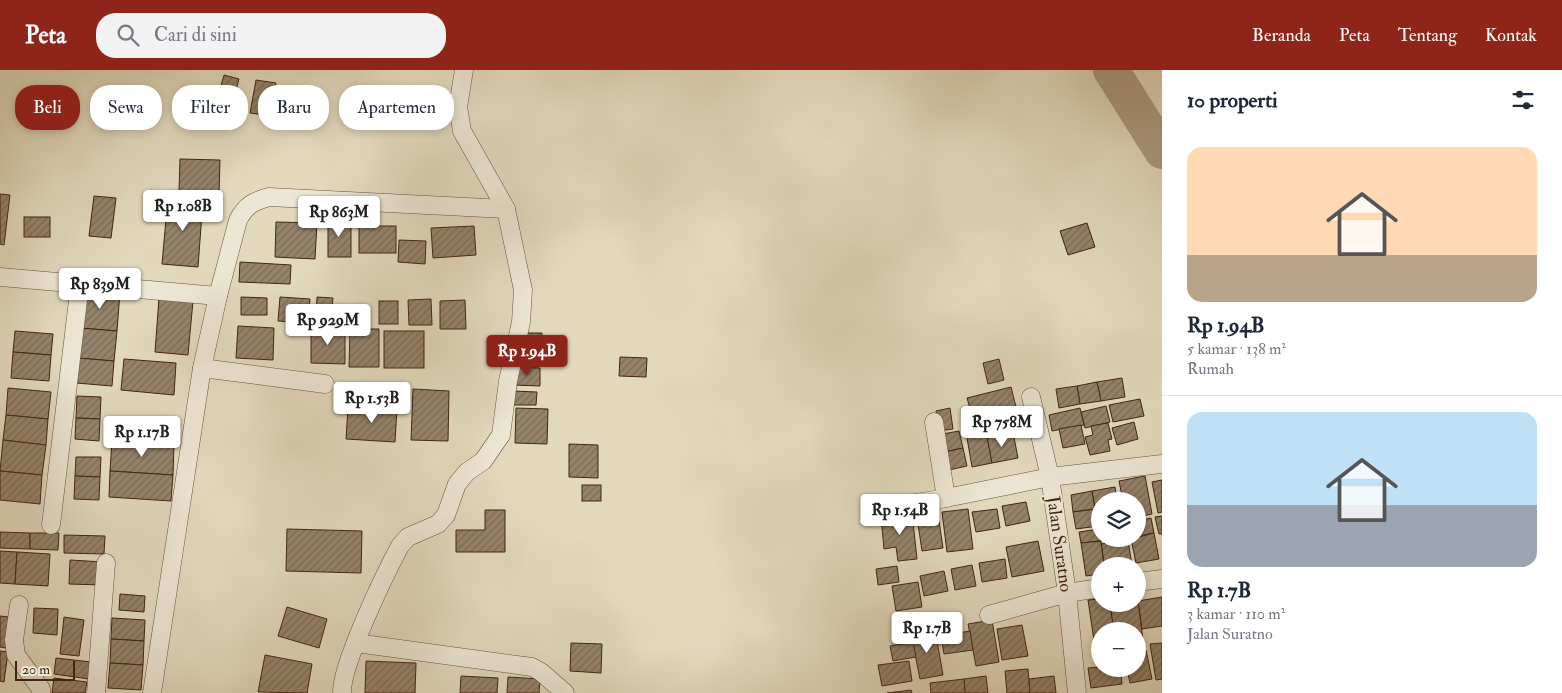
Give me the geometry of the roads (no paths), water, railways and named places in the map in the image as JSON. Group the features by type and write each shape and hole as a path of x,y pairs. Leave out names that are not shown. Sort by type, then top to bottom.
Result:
{"street":[{"path":"342,693 345,674 356,643 400,546 408,537 438,524 446,515 457,484 467,472 483,461 502,435 508,381 523,306 521,274 506,209 462,131 458,106 464,70"},
{"path":"152,693 202,368 238,220 244,209 259,200 269,197 506,209"},
{"path":"0,277 218,296"},
{"path":"51,525 80,284"},
{"path":"202,368 325,384"},
{"name":"Jalan Suratno","path":"1031,397 1050,477 1067,592 1077,693"},
{"path":"934,422 946,498"},
{"path":"910,504 1050,477 1162,464"},
{"path":"96,693 106,563"},
{"path":"1146,581 1162,579"},
{"path":"989,615 1067,592 1091,589"},
{"path":"19,605 14,640 16,655 41,689 41,693"},
{"path":"356,643 532,667 541,672 565,693"}],"waterway":[{"path":"1111,70 1162,151"}]}
